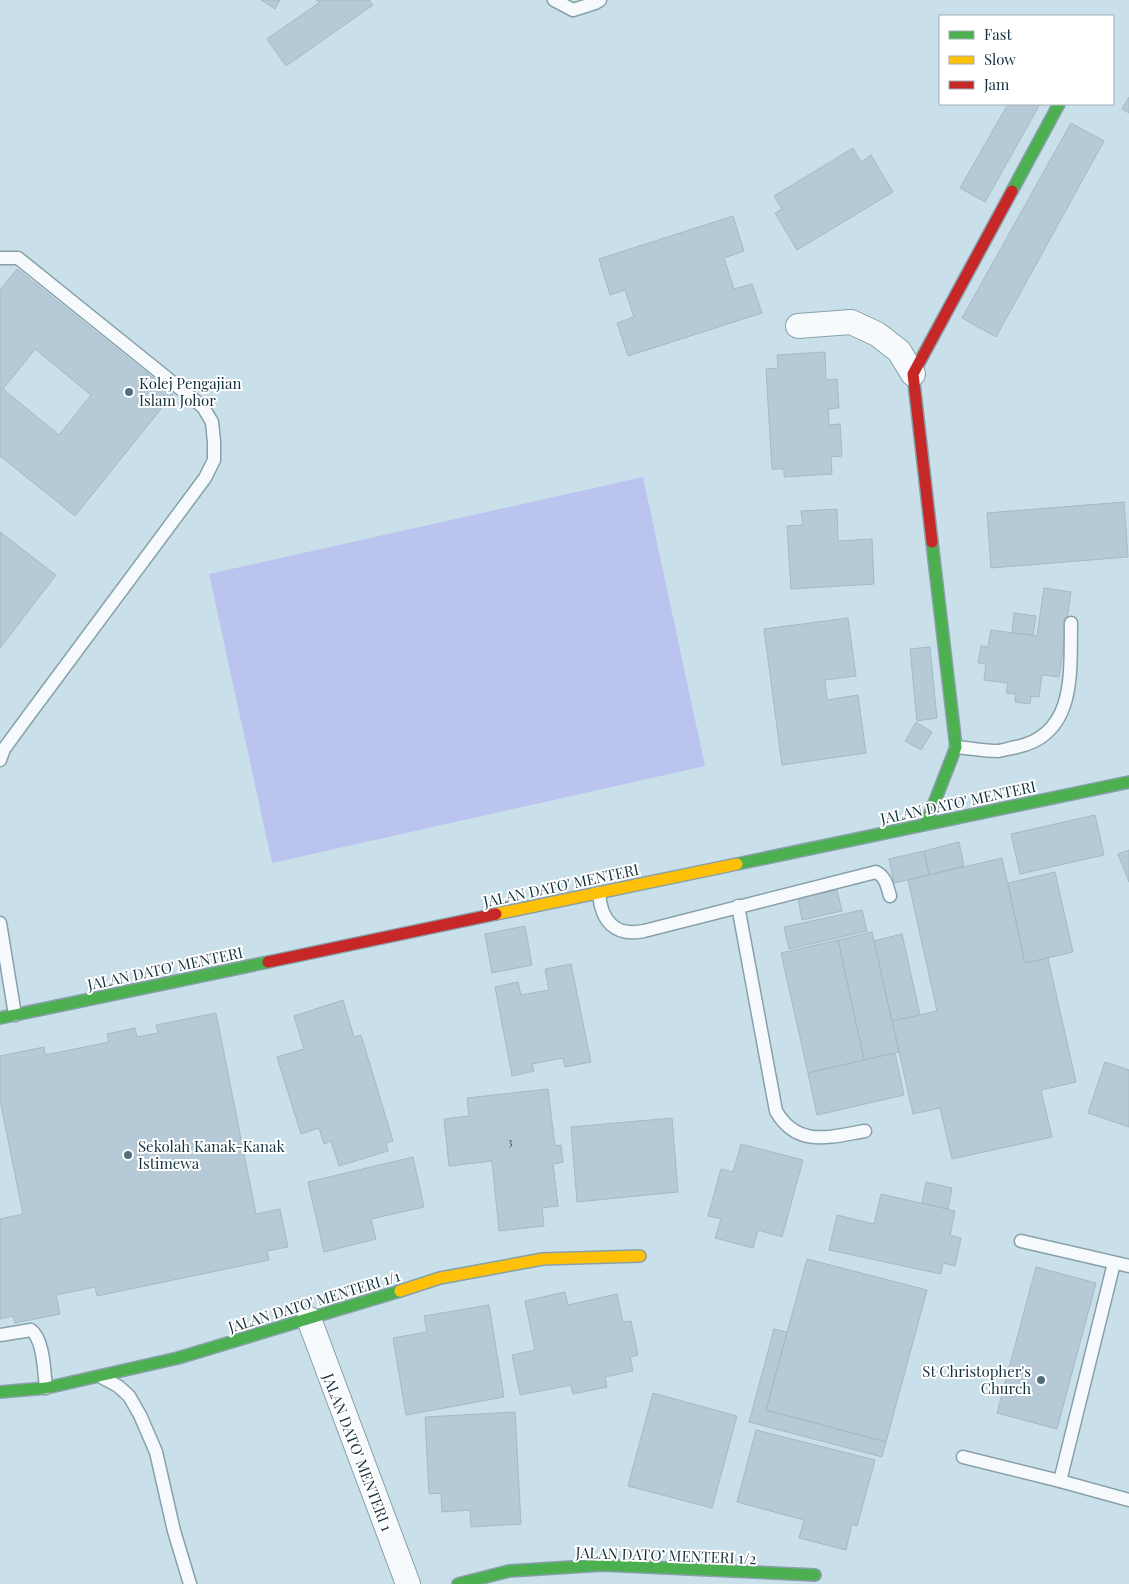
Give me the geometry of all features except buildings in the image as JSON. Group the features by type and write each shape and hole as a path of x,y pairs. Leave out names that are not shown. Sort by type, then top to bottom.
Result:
{"street":[{"path":"913,374 1058,105"},
{"path":"798,326 851,322 877,334 899,351 913,374 956,747 926,824"},
{"name":"JALAN DATO' MENTERI","path":"0,1018 1129,782"},
{"name":"JALAN DATO' MENTERI 1/1","path":"0,1392 46,1388 178,1358 308,1320 440,1278 543,1259 640,1256"},
{"name":"JALAN DATO' MENTERI 1","path":"308,1320 408,1584"},
{"name":"JALAN DATO’ MENTERI 1/2","path":"458,1584 509,1571 603,1564 816,1575"}],"lane":[{"path":"554,0 573,10 596,4 600,0"},
{"path":"0,258 18,258 203,408 212,422 214,460 205,478 10,741 0,760"},
{"path":"956,747 999,751 1025,745 1044,737 1065,706 1069,688 1071,622"},
{"path":"599,893 601,909 607,920 615,928 627,933 644,931 876,872 881,874 886,881 890,896"},
{"path":"738,906 776,1111 781,1119 796,1133 805,1136 831,1136 865,1131"},
{"path":"0,923 15,1015"},
{"path":"1021,1241 1129,1266"},
{"path":"1060,1480 1114,1263"},
{"path":"0,1335 31,1330 37,1334 40,1342 46,1388"},
{"path":"99,1376 124,1391 140,1415 156,1452 174,1531 190,1584"},
{"path":"963,1457 1060,1480 1129,1500"}],"shaded area":[{"path":"643,477 705,766 272,863 209,574"}],"traffic: fast":[{"path":"1012,191 1058,105"},
{"path":"926,824 956,747 932,542"},
{"path":"737,864 1129,782"},
{"path":"0,1018 268,962"},
{"path":"0,1392 46,1388 178,1358 400,1291"},
{"path":"458,1584 509,1571 603,1565 815,1575"}],"traffic: slow":[{"path":"496,914 737,864"},
{"path":"400,1291 440,1278 543,1259 640,1256"}],"traffic: jam":[{"path":"932,542 913,374 1012,191"},
{"path":"268,962 496,914"}],"place":[{"name":"Kolej Pengajian Islam Johor","path":"129,392"},
{"name":"Sekolah Kanak-Kanak Istimewa","path":"128,1155"},
{"name":"St Christopher's Church","path":"1041,1380"}]}
